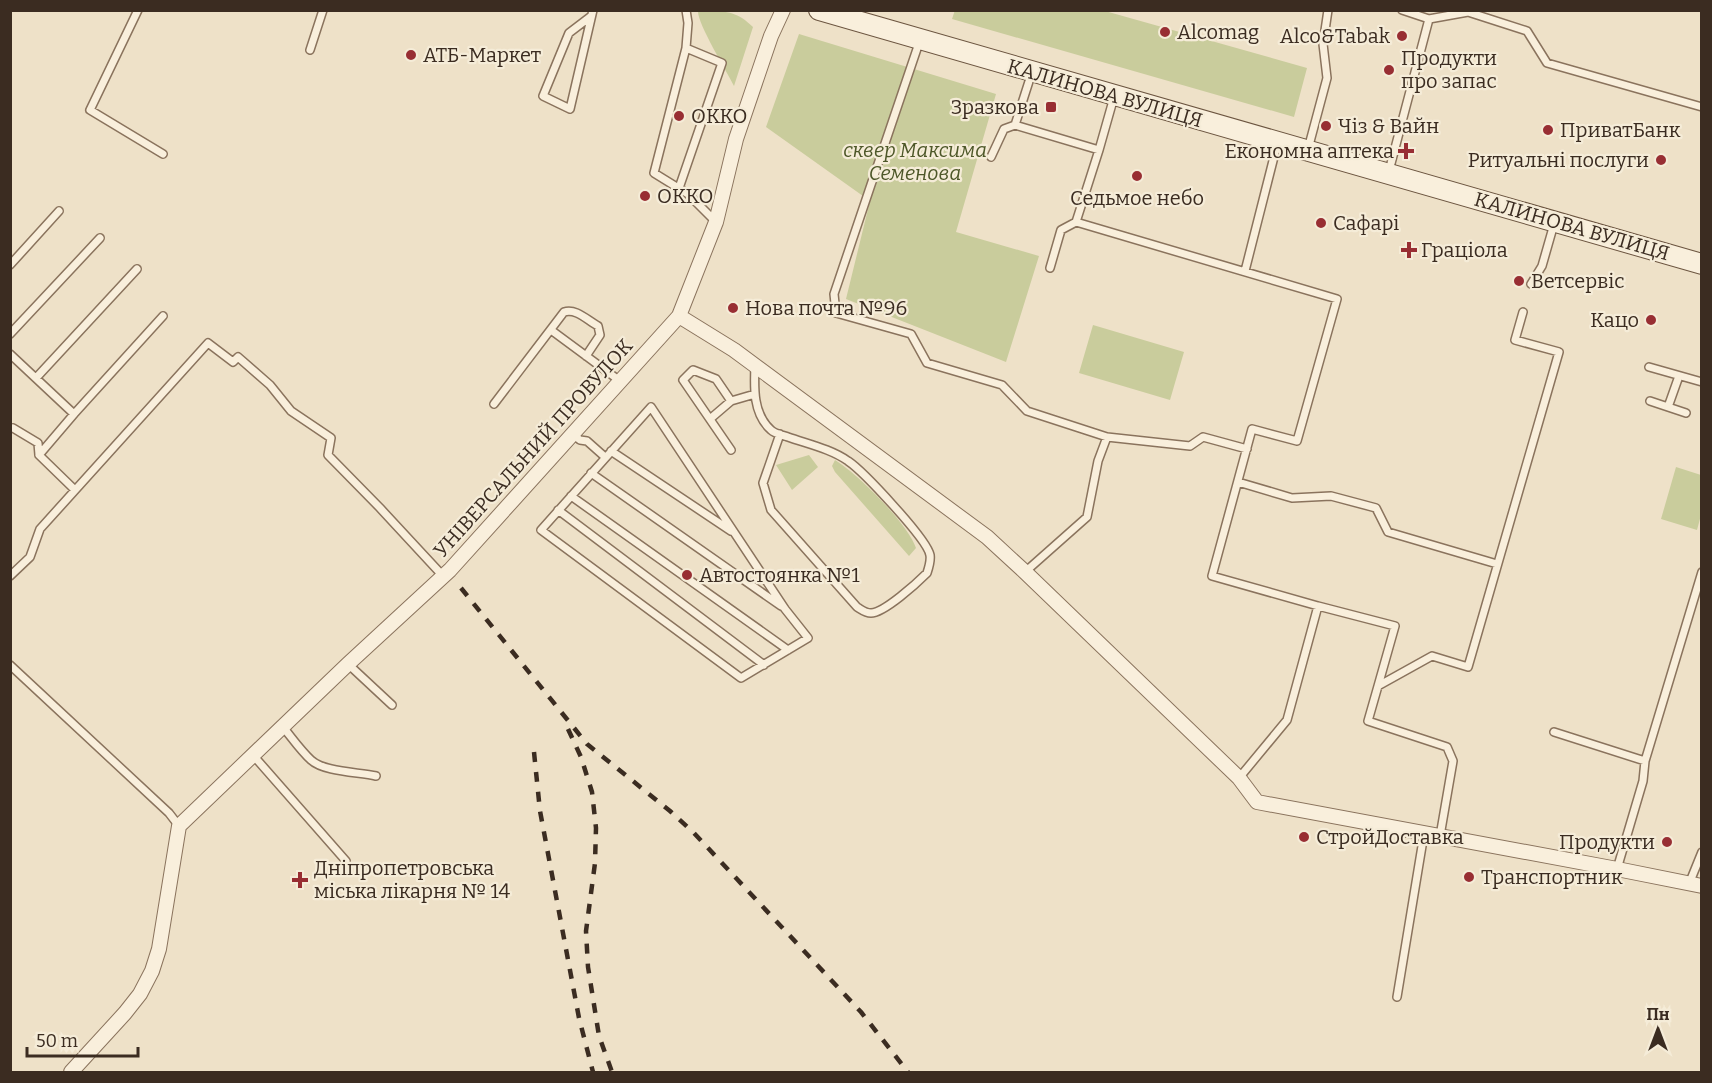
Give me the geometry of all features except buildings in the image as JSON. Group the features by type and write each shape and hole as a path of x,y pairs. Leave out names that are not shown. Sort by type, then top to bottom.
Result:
{"main road":[{"name":"КАЛИНОВА ВУЛИЦЯ","path":"819,10 1701,264"}],"street":[{"name":"УНІВЕРСАЛЬНИЙ ПРОВУЛОК","path":"179,826 252,754 443,576 679,316 716,222 736,140 771,36 783,10"},
{"path":"679,316 734,350 987,537 1239,778 1257,802 1695,885"},
{"path":"71,1072 125,1013 140,994 152,971 159,949 179,826"}],"lane":[{"path":"138,10 90,110 163,154"},
{"path":"310,50 323,10"},
{"path":"686,10 688,23 686,48 654,173 688,194 716,222"},
{"path":"1307,151 1327,78 1323,44 1328,10"},
{"path":"1402,10 1429,19 1468,12 1527,31 1547,63 1701,107"},
{"path":"592,14 570,109 543,96 569,33 592,14"},
{"path":"1388,173 1429,19"},
{"path":"920,40 834,294 836,313 911,334 927,363 1002,385 1027,411 1107,437 1190,446 1203,437 1247,448"},
{"path":"678,188 722,63 686,48"},
{"path":"1015,125 1032,72"},
{"path":"1050,268 1061,230 1076,222 1115,95"},
{"path":"991,157 1004,129 1015,125 1099,150"},
{"path":"1245,271 1278,142"},
{"path":"10,265 59,211"},
{"path":"1531,284 1542,266 1554,221"},
{"path":"1076,222 1337,299 1297,441 1252,429 1212,576 1395,626 1368,722 1447,747 1453,761 1440,836"},
{"path":"10,334 100,238"},
{"path":"36,378 137,269"},
{"path":"494,404 564,312 570,310 576,312 598,326 600,335 586,356"},
{"path":"1378,686 1432,656 1468,667 1559,352 1515,340 1523,312"},
{"path":"39,455 163,316"},
{"path":"551,330 620,381"},
{"path":"10,576 30,557 40,529 208,343 233,362 238,357 270,385 291,411 331,438 328,455 443,576"},
{"path":"10,354 74,414"},
{"path":"755,366 758,413 772,431 823,449 849,461 897,510 926,547 930,555 927,573 882,609 873,613 865,612 857,607 771,510 763,483 780,434"},
{"path":"1649,367 1701,382"},
{"path":"731,401 716,379 693,370 683,380 731,450"},
{"path":"1668,407 1679,376"},
{"path":"710,419 731,401 755,394"},
{"path":"1650,401 1686,413"},
{"path":"651,407 785,609 808,638 741,678 541,531 611,450 651,407"},
{"path":"13,428 38,443 39,455 75,490"},
{"path":"572,434 580,440 587,441 605,457"},
{"path":"1025,572 1087,518 1098,461 1107,437"},
{"path":"611,450 735,533"},
{"path":"591,473 785,609"},
{"path":"1238,482 1292,498 1331,496 1376,508 1388,532 1497,564"},
{"path":"571,496 788,650"},
{"path":"558,510 764,665"},
{"path":"1617,869 1643,781 1645,761 1701,572"},
{"path":"1239,778 1287,720 1318,606"},
{"path":"348,664 392,705"},
{"path":"10,665 169,813 179,826"},
{"path":"283,727 312,762 335,770 376,776"},
{"path":"1554,732 1645,761"},
{"path":"252,754 346,861"},
{"path":"1397,997 1424,834"},
{"path":"1695,885 1701,852"}],"green space":[{"path":"955,10 1105,11 1307,68 1294,117 952,19"},
{"path":"698,11 721,11 734,14 753,27 734,86 707,36"},
{"name":"сквер Максима Семенова","path":"799,34 996,94 956,232 1039,256 1006,362 846,299 870,201 766,127"},
{"path":"1093,325 1184,352 1170,400 1079,373"},
{"path":"809,455 818,467 792,490 776,465"},
{"path":"835,460 869,488 893,513 916,548 909,556 835,472 832,466"},
{"path":"1676,467 1701,475 1701,515 1697,530 1661,519"}],"railway":[{"path":"461,588 587,744 694,833 861,1012 908,1072"},
{"path":"568,729 581,757 592,792 596,828 595,863 586,931 588,967 599,1036 612,1072"},
{"path":"534,752 540,811 579,1018 593,1072"}],"place":[{"name":"Alcomag","path":"1165,32"},
{"name":"Alco&Tabak","path":"1402,36"},
{"name":"АТБ-Маркет","path":"411,55"},
{"name":"Продукти про запас","path":"1389,70"},
{"name":"Зразкова","path":"1051,107"},
{"name":"ОККО","path":"679,116"},
{"name":"Чіз & Вайн","path":"1326,126"},
{"name":"ПриватБанк","path":"1548,130"},
{"name":"Економна аптека","path":"1406,151"},
{"name":"Ритуальні послуги","path":"1661,160"},
{"name":"Седьмое небо","path":"1137,176"},
{"name":"OKKO","path":"645,196"},
{"name":"Сафарі","path":"1321,223"},
{"name":"Граціола","path":"1409,250"},
{"name":"Ветсервіс","path":"1519,281"},
{"name":"Нова почта №96","path":"733,308"},
{"name":"Кацо","path":"1651,320"},
{"name":"Автостоянка №1","path":"687,575"},
{"name":"СтройДоставка","path":"1304,837"},
{"name":"Продукти","path":"1667,842"},
{"name":"Транспортник","path":"1469,877"},
{"name":"Дніпропетровська міська лікарня № 14","path":"300,880"}]}
